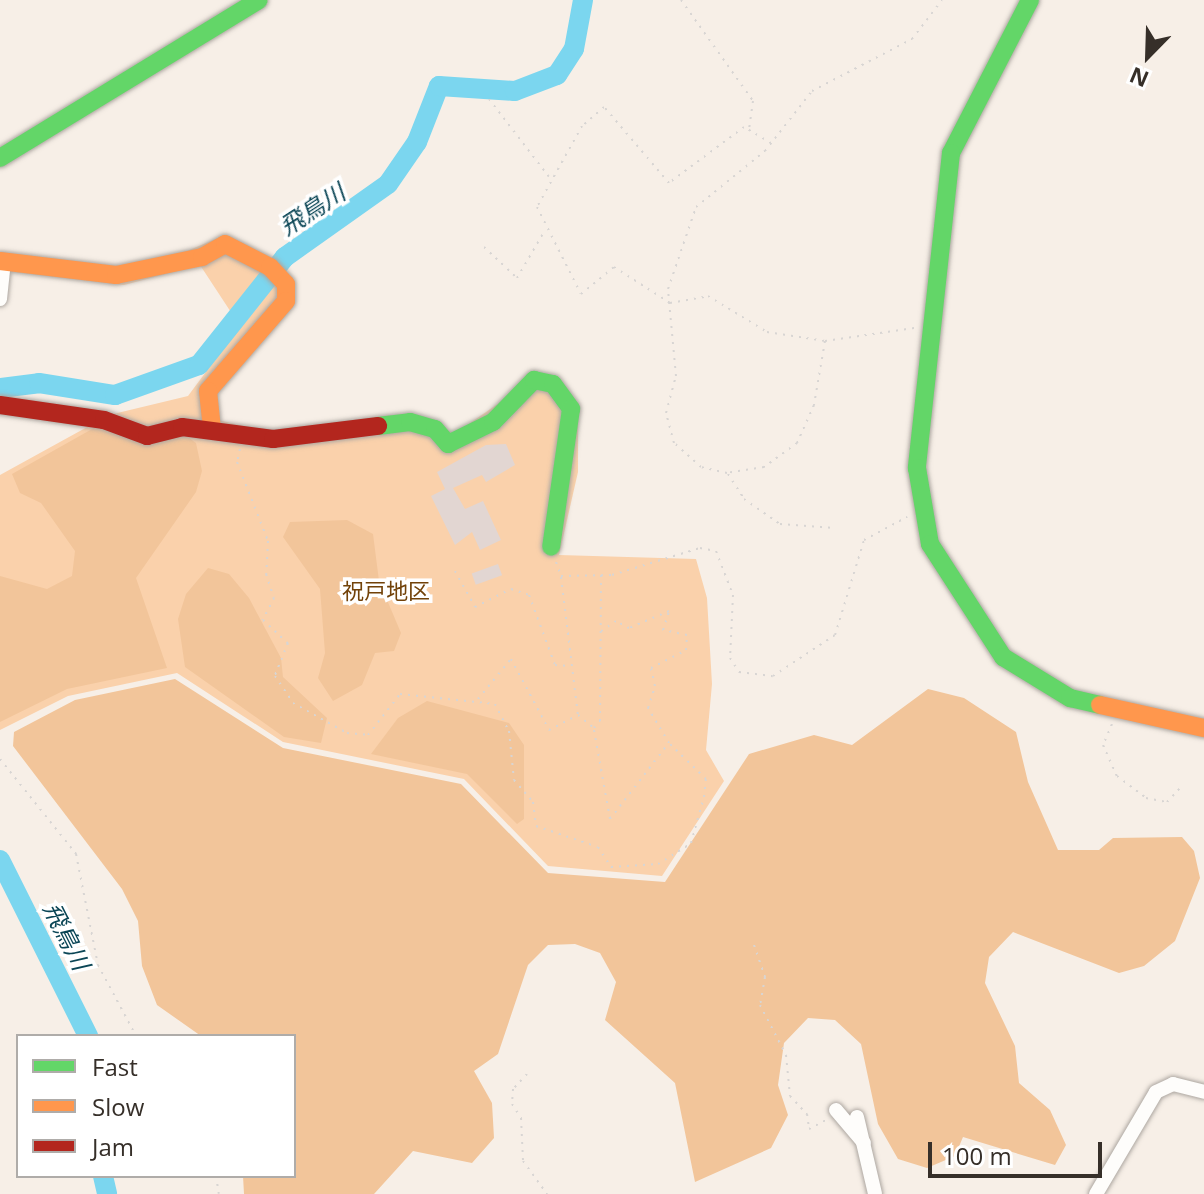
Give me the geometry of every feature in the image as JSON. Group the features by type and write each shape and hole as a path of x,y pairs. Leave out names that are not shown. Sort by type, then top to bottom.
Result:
{"street":[{"path":"0,158 259,0"},
{"path":"1030,0 951,153 935,326 917,468 921,507 930,544 1003,657 1036,683 1117,712 1204,728"},
{"path":"0,299 2,262 116,275 202,257 225,244 270,267 286,284 286,301 208,391 218,431"},
{"path":"0,405 104,420 147,436 182,427 273,439 410,422 435,429 448,444 493,422 534,380 553,384 571,409 551,547"},
{"path":"1096,1194 1156,1092 1173,1084 1204,1092"},
{"path":"837,1112 870,1149"},
{"path":"857,1117 870,1149 875,1194"}],"path":[{"path":"681,0 753,101 749,129 669,183 604,107 582,126 550,178 537,207 545,231 581,294 614,267 673,303 708,296 767,332 825,341 935,326"},
{"path":"825,341 814,405 797,443 764,467 727,473 701,467 674,443 666,413 676,376 673,303 668,289 696,207 771,143 812,91 912,39 942,0"},
{"path":"489,99 550,178"},
{"path":"749,129 771,143"},
{"path":"484,247 517,278 545,231"},
{"path":"218,431 241,449 237,462 268,541 274,598 263,620 288,643 275,676 293,703 347,733 368,735 400,694 477,699 495,704 509,731 514,780 533,802 536,826 598,847 611,867 658,864 691,843 706,779 669,743 648,708 655,686 651,668 686,650 687,635 663,630 669,611 629,628 616,621 598,633"},
{"path":"727,473 744,499 780,524 835,528"},
{"path":"561,576 601,575 700,548 716,551 729,570 730,658 739,672 773,676 835,635 864,540 921,507"},
{"path":"551,547 561,576 578,715 594,728 610,819 669,743"},
{"path":"455,571 475,607 511,589 529,595 555,665 571,666"},
{"path":"594,728 600,721 598,633 601,575"},
{"path":"477,699 511,659 549,730 578,715"},
{"path":"1117,712 1103,745 1117,776 1146,798 1167,802 1180,788"},
{"path":"0,759 76,854 98,965 135,1034"},
{"path":"754,945 765,977 760,1005 786,1055 790,1096 807,1114 809,1129 837,1112"},
{"path":"527,1074 513,1089 512,1104 521,1118 523,1161 547,1194"}],"green space":[{"name":"祝戸地区","path":"225,235 293,281 218,388 214,419 268,432 419,416 454,434 541,374 578,406 578,472 559,555 696,559 707,598 712,684 706,750 724,781 662,876 548,866 464,779 283,742 177,673 68,696 0,730 0,475 109,415 188,396 240,326 200,265 124,285 12,272 0,252 108,268 168,259"}],"shaded area":[{"path":"101,424 184,434 196,443 202,471 196,492 136,578 167,668 67,689 0,722 0,576 47,589 72,576 75,551 41,503 20,493 12,474"},
{"path":"347,520 373,534 379,581 401,633 394,651 375,653 362,685 333,701 318,678 325,653 320,589 283,537 290,522"},
{"path":"208,568 229,574 249,598 281,658 283,677 327,718 321,743 284,737 185,667 178,619 186,594"},
{"path":"175,679 283,748 461,784 548,873 665,882 749,754 814,735 852,745 928,689 964,698 1016,732 1028,782 1058,850 1099,850 1113,838 1182,837 1194,851 1200,878 1175,941 1144,966 1119,973 1013,932 989,957 985,983 1015,1046 1019,1083 1050,1110 1066,1145 1055,1165 963,1137 955,1156 927,1168 898,1159 878,1124 861,1044 835,1020 808,1018 784,1043 778,1085 788,1115 771,1148 695,1182 675,1083 605,1020 616,982 600,953 575,944 548,945 528,965 498,1054 474,1071 492,1103 494,1138 472,1163 413,1151 374,1194 244,1194 243,1178 296,1178 296,1034 198,1034 157,1005 142,966 138,921 122,889 13,746 14,732 75,700"},
{"path":"427,701 509,723 524,745 524,819 517,824 467,774 371,754 398,718"}],"building":[{"path":"506,444 515,465 486,482 482,475 453,488 465,509 483,501 501,540 480,550 472,532 455,545 431,496 445,489 437,472 486,445"},
{"path":"498,564 502,575 476,585 472,574"}],"waterway":[{"name":"飛鳥川","path":"0,388 39,383 115,395 199,365 285,257 388,184 417,142 439,86 515,91 557,75 574,49 583,0"},
{"name":"飛鳥川","path":"0,860 87,1034"},
{"name":"飛鳥川","path":"103,1178 107,1194"}],"traffic: fast":[{"path":"0,158 259,0"},
{"path":"1030,0 951,153 917,468 930,544 1003,657 1070,698 1100,705"},
{"path":"378,426 410,422 435,429 448,444 493,422 534,380 553,384 571,409 551,547"}],"traffic: slow":[{"path":"0,261 116,275 202,257 225,244 270,267 286,284 286,301 208,391 212,428"},
{"path":"1100,705 1204,728"}],"traffic: jam":[{"path":"0,405 104,420 147,436 182,427 273,439 378,426"}]}
